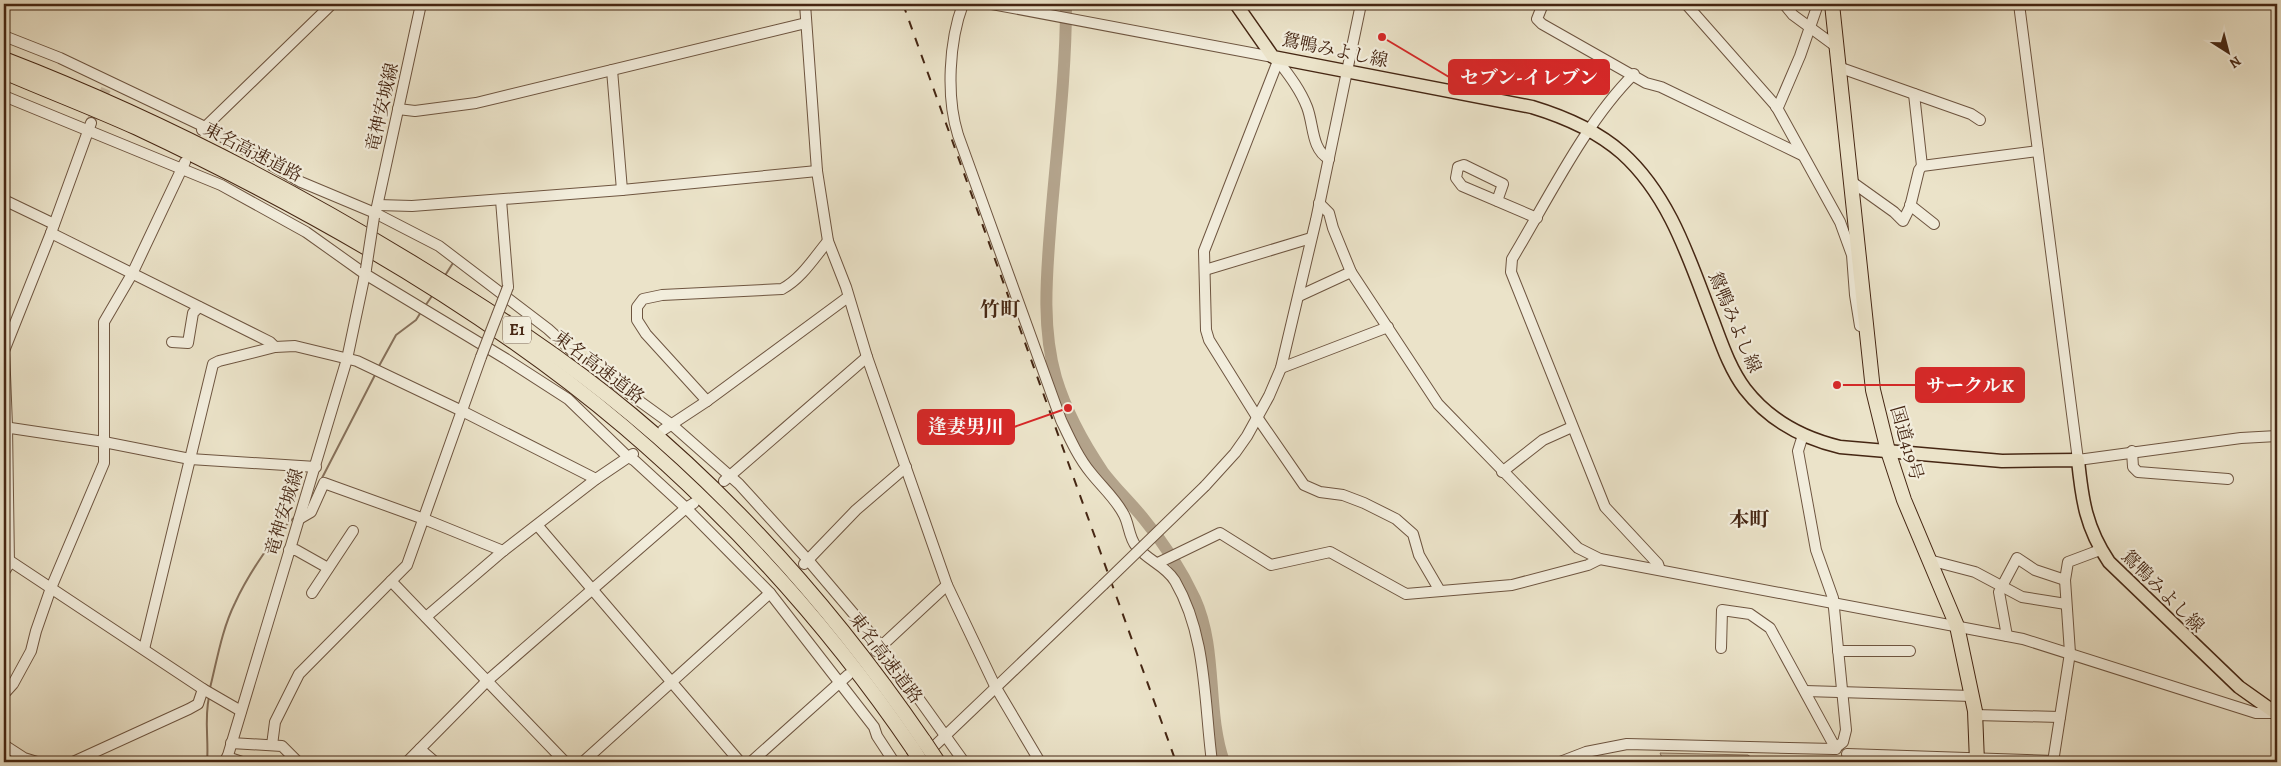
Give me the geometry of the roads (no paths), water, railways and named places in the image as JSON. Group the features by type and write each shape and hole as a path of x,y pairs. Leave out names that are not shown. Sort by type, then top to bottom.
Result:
{"highway":[{"name":"国道419号","path":"1832,4 1841,68 1873,390 1888,451 1904,500 1957,626 1975,715 1977,760"},
{"name":"東名高速道路","path":"4,58 140,117 325,210 447,284 549,352 632,415 748,522 844,632 918,751 921,762"},
{"name":"東名高速道路","path":"4,72 143,131 316,219 440,294 540,362 622,425 736,532 833,641 918,751 938,762"}],"main road":[{"name":"鴛鴨みよし線","path":"1236,4 1276,59 1532,107 1559,116 1590,130 1629,161 1655,191 1680,234 1730,366 1744,388 1767,413 1803,435 1840,447 2002,461 2078,460 2086,516 2100,550 2124,580 2196,649 2239,687 2276,713"}],"street":[{"path":"203,129 332,4"},
{"name":"竜神安城線","path":"226,760 316,467 347,359 376,212 422,4"},
{"path":"805,4 817,171 828,241 947,585 995,686 1040,762"},
{"path":"963,4 953,36 950,106 958,135 1061,420 1082,461 1124,514 1136,546 1148,559 1162,561 1220,533 1271,565 1330,552 1406,594 1512,585 1588,565 1600,559"},
{"path":"992,4 1276,59 1292,80 1307,108 1318,150 1329,159"},
{"path":"918,751 943,736 1205,486 1235,453 1257,417 1269,396 1281,368 1316,220 1361,4"},
{"path":"1544,4 1537,19 1539,21 1634,74 1646,83 1661,87 1802,155"},
{"path":"1686,4 1776,107 1840,222 1850,248 1858,313 1862,333 1868,348"},
{"path":"1784,4 1793,15 1838,48"},
{"path":"1776,107 1779,105 1800,56 1818,4"},
{"path":"2019,4 2078,460 2132,451 2258,436 2277,436"},
{"path":"398,108 414,111 458,106 806,23"},
{"path":"4,36 60,58 108,86 203,129 301,182 376,212 439,246 548,329 580,358 667,427 727,478 806,562 879,648 964,762"},
{"path":"1276,59 1204,250 1206,330 1208,340 1257,417 1304,485 1320,492 1343,495 1364,502 1396,519 1413,534 1419,555 1440,591"},
{"path":"1841,68 1971,114 1980,120"},
{"path":"612,70 622,190"},
{"path":"1634,74 1619,88 1590,130 1512,259 1510,272 1608,512 1658,564 1660,570"},
{"path":"1852,182 1894,212 1903,221 1910,205 1919,170 1922,166 1914,94"},
{"path":"4,96 90,126 183,166 221,185 306,232 568,399 631,455 635,461 690,506 770,592 844,679 894,762"},
{"path":"4,572 9,564 6,559 4,350 90,126"},
{"path":"1922,166 2038,151"},
{"path":"1497,201 1503,184 1464,165 1458,167 1456,178 1462,186 1497,201 1537,218"},
{"path":"4,694 14,684 31,651 51,588 104,463 104,322 132,274 183,166"},
{"path":"376,212 412,206 622,190 817,171"},
{"path":"4,200 132,274 270,342 275,347"},
{"path":"272,744 275,722 298,674 407,565 508,288 501,200"},
{"path":"1319,203 1329,213 1332,228 1351,272 1438,404 1502,472 1578,548 1600,559 2007,636 2070,653 2256,713 2276,713"},
{"path":"1910,205 1934,224"},
{"path":"1316,220 1332,228"},
{"path":"1205,270 1311,238"},
{"path":"707,401 646,334 637,320 636,307 642,299 662,295 782,290 803,272 828,241"},
{"path":"1299,296 1351,272"},
{"path":"667,427 707,401 847,292"},
{"path":"172,342 188,343 193,313 199,307"},
{"path":"1281,368 1388,327"},
{"path":"144,649 213,364 219,361 275,347 295,346 357,361 462,411 596,480"},
{"path":"727,478 867,357"},
{"path":"6,426 104,442 190,460 316,467"},
{"path":"1502,472 1543,440 1572,427"},
{"path":"1803,435 1798,451 1816,550 1833,602 1846,734 1843,753"},
{"path":"2132,451 2133,467 2138,472 2228,479"},
{"path":"426,617 503,551 631,455"},
{"path":"806,562 856,510 906,467"},
{"path":"299,519 311,512 324,483 424,519 503,551"},
{"path":"407,762 487,681 690,506"},
{"path":"538,526 740,762"},
{"path":"312,593 353,531"},
{"path":"289,550 296,550 328,568"},
{"path":"1560,762 1586,752 1627,744 2053,762 2070,653 2064,580 2068,562 2100,550"},
{"path":"2007,636 1999,592 2018,558 2036,570 2064,580"},
{"path":"6,559 203,689 241,710"},
{"path":"1929,560 1964,571 1975,572 2022,597 2066,604"},
{"path":"1162,561 1182,594 1196,633 1203,673 1212,762"},
{"path":"392,581 565,762"},
{"path":"879,648 947,585"},
{"path":"583,762 770,592"},
{"path":"1721,648 1722,610 1750,614 1770,628 1805,691 1843,753"},
{"path":"1838,651 1910,651"},
{"path":"751,762 844,679"},
{"path":"73,762 90,758 189,710 198,704 203,689"},
{"path":"1805,691 1972,696"},
{"path":"1975,715 2060,717"},
{"path":"231,743 282,746 298,762"},
{"path":"4,745 24,758 36,762"},
{"path":"420,749 435,762"},
{"path":"226,760 242,762"}],"waterway":[{"path":"1066,4 1063,84 1046,298 1051,358 1065,403 1089,450 1103,472 1158,537 1178,567 1195,599 1207,639 1215,722 1224,762"},
{"path":"444,277 453,263"},
{"path":"425,306 432,296"},
{"path":"379,366 396,335 416,320 421,312"},
{"path":"321,480 376,373"},
{"path":"210,688 230,613 254,569 270,545 296,516"},
{"path":"207,762 207,713 209,697"}],"tunnel":[{"path":"91,122 106,89"}],"railway":[{"path":"903,4 1176,762"}],"place":[{"name":"セブン-イレブン","path":"1382,37"},
{"name":"サークルK","path":"1837,385"},
{"name":"逢妻男川","path":"1068,408"}],"district":[{"name":"竹町","path":"1000,309"},
{"name":"本町","path":"1749,519"}]}
